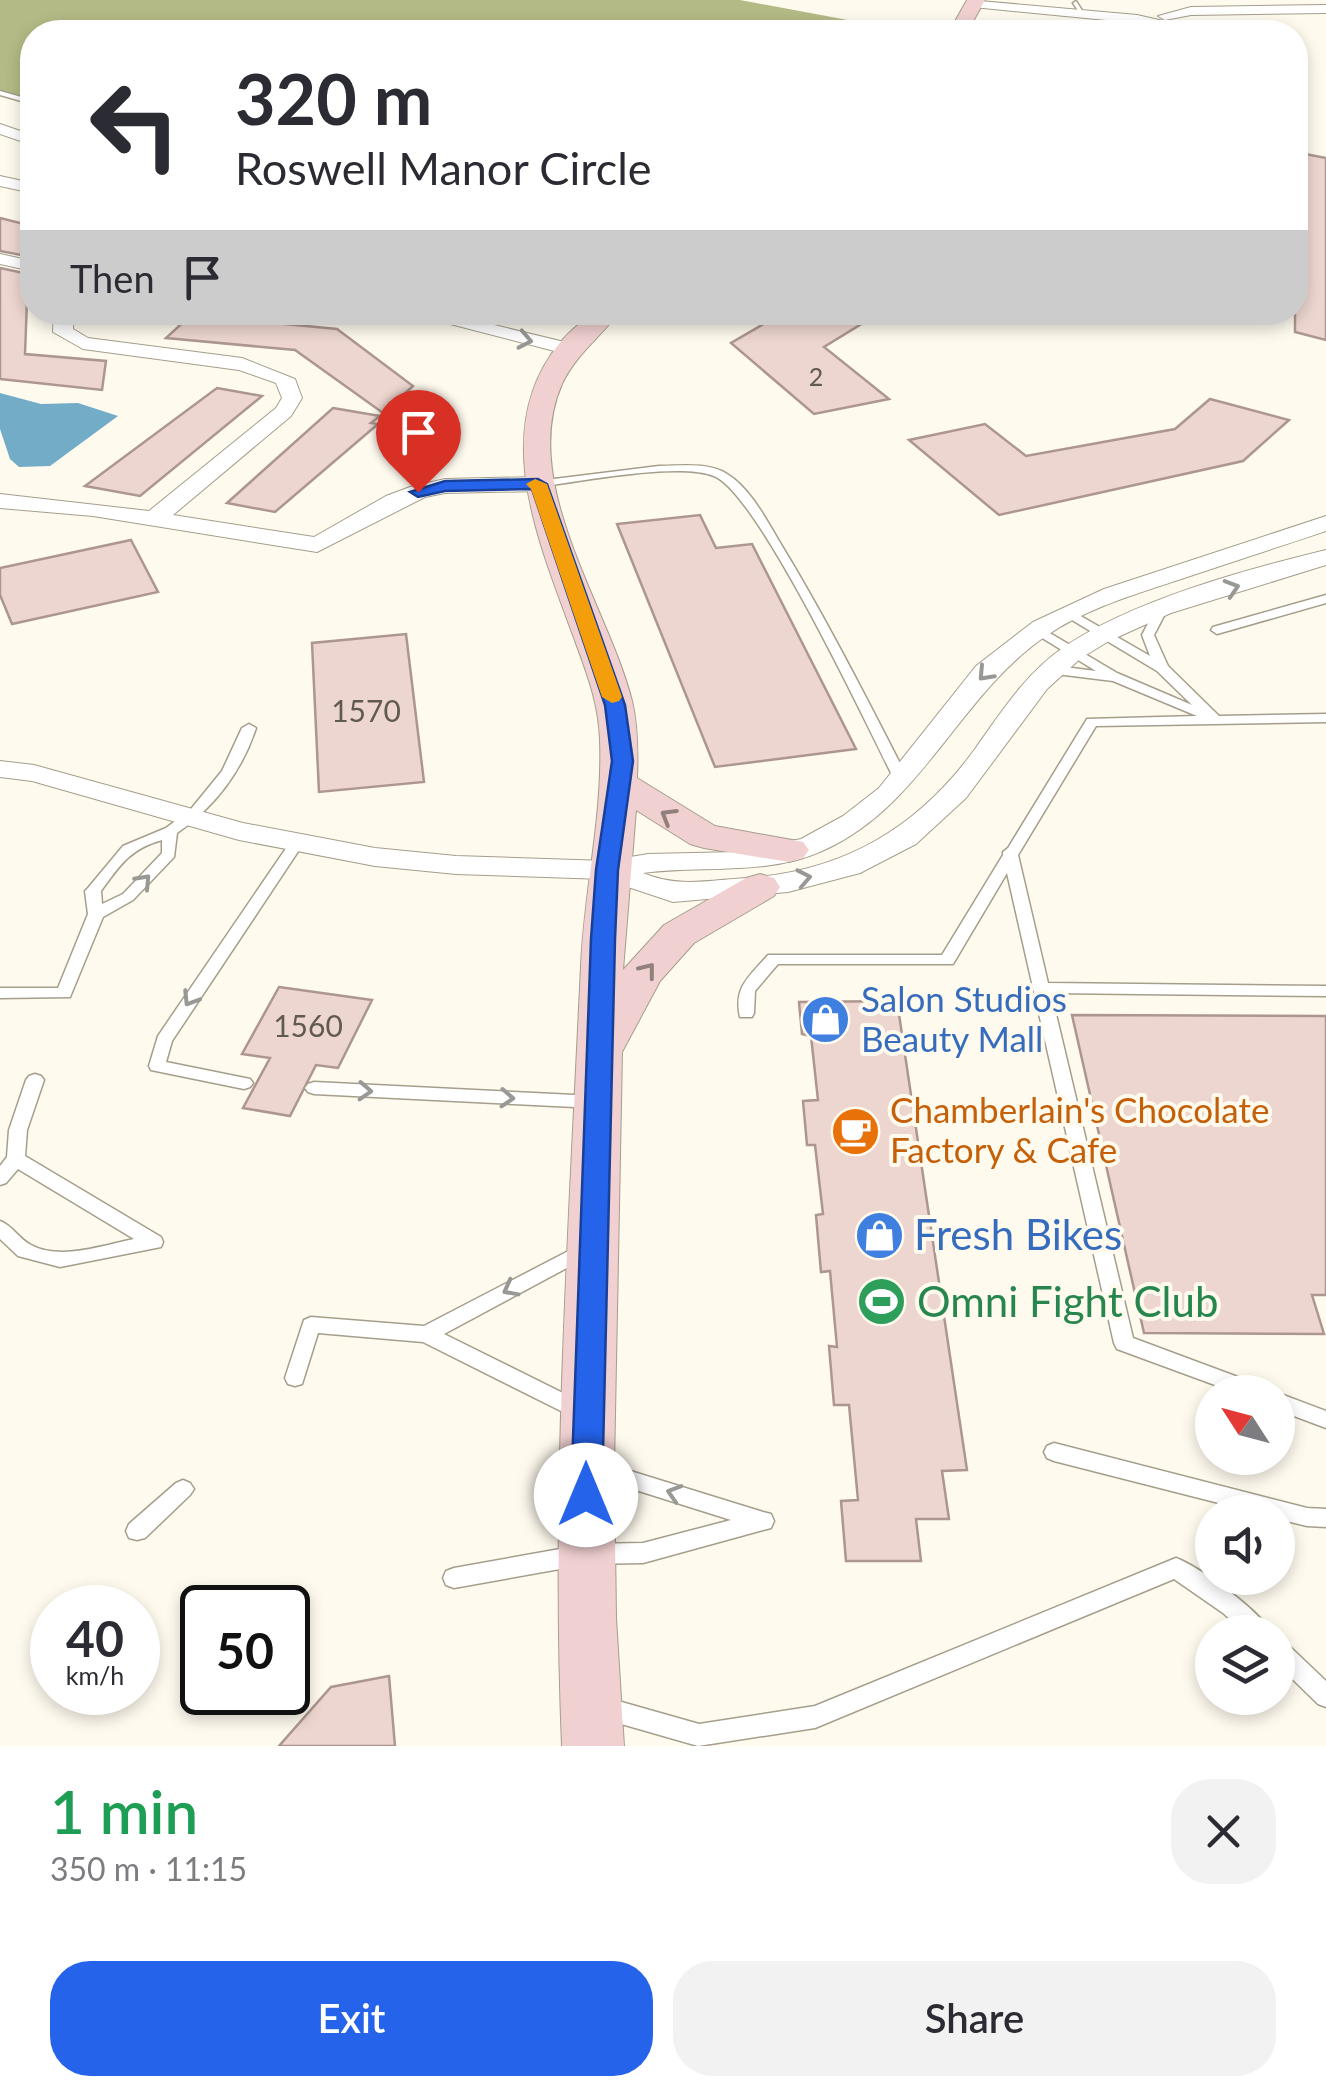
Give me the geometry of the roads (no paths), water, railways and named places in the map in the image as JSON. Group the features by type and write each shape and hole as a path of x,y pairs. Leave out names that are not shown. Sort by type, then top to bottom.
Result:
{"main road":[{"path":"592,325 570,348 543,397 534,462 538,484 615,705 622,761 607,870 599,1054 587,1440 586,1618 592,1726"},
{"path":"619,783 704,836 790,850"},
{"path":"599,1054 642,974 679,934 760,887"}],"street":[{"path":"973,3 1043,10"},
{"path":"973,3 1025,11"},
{"path":"976,20 985,15 1079,8 1142,20"},
{"path":"1137,19 1190,11 1326,9"},
{"path":"63,325 63,332 83,343 242,364 285,379 292,398 284,412 154,519"},
{"path":"470,325 570,348"},
{"path":"0,501 154,519 317,545 394,501 418,492 445,486 538,484"},
{"path":"0,769 34,773 180,824 456,865 607,870 648,863 737,861 810,846 852,822 889,794 985,672 1038,630 1113,594 1326,523"},
{"path":"607,870 668,892 760,887 837,872 878,856 917,833 958,789 1021,699 1048,669 1075,650 1104,632 1162,610 1326,557"}],"lane":[{"path":"538,484 684,470 709,471 732,481 774,540 902,778"},
{"path":"1217,630 1326,599"},
{"path":"1162,610 1148,635 1162,668"},
{"path":"1068,614 1162,668 1215,719"},
{"path":"1038,630 1116,677 1215,719"},
{"path":"1048,669 1116,677"},
{"path":"746,1014 747,990 774,959 947,960 1092,722 1326,718"},
{"path":"0,993 64,993 96,914 93,890 129,847 180,824 225,776 246,743 249,728"},
{"path":"96,914 128,897 169,854 180,824"},
{"path":"244,1083 157,1066 164,1040 296,844"},
{"path":"1010,852 1124,1343 1210,1375"},
{"path":"1042,988 1326,991"},
{"path":"0,1178 16,1159 18,1130 34,1080"},
{"path":"314,1088 598,1102"},
{"path":"0,1228 25,1251 60,1260 154,1242 16,1159"},
{"path":"426,1334 594,1244"},
{"path":"295,1378 311,1325 426,1334 587,1440 763,1520 643,1553 588,1554 454,1578"},
{"path":"1295,1408 1326,1420"},
{"path":"1054,1452 1182,1487 1307,1517 1326,1518"},
{"path":"138,1531 183,1490"},
{"path":"592,1726 699,1736 815,1717 1176,1568 1241,1615"},
{"path":"1295,1666 1326,1696"}],"water":[{"path":"0,393 41,404 78,403 118,416 50,466 19,467 10,459 0,429"}],"place":[{"name":"Salon Studios Beauty Mall","path":"826,1020"},
{"name":"Chamberlain's Chocolate Factory & Cafe","path":"855,1131"},
{"name":"Fresh Bikes","path":"879,1235"},
{"name":"Omni Fight Club","path":"882,1302"}]}
